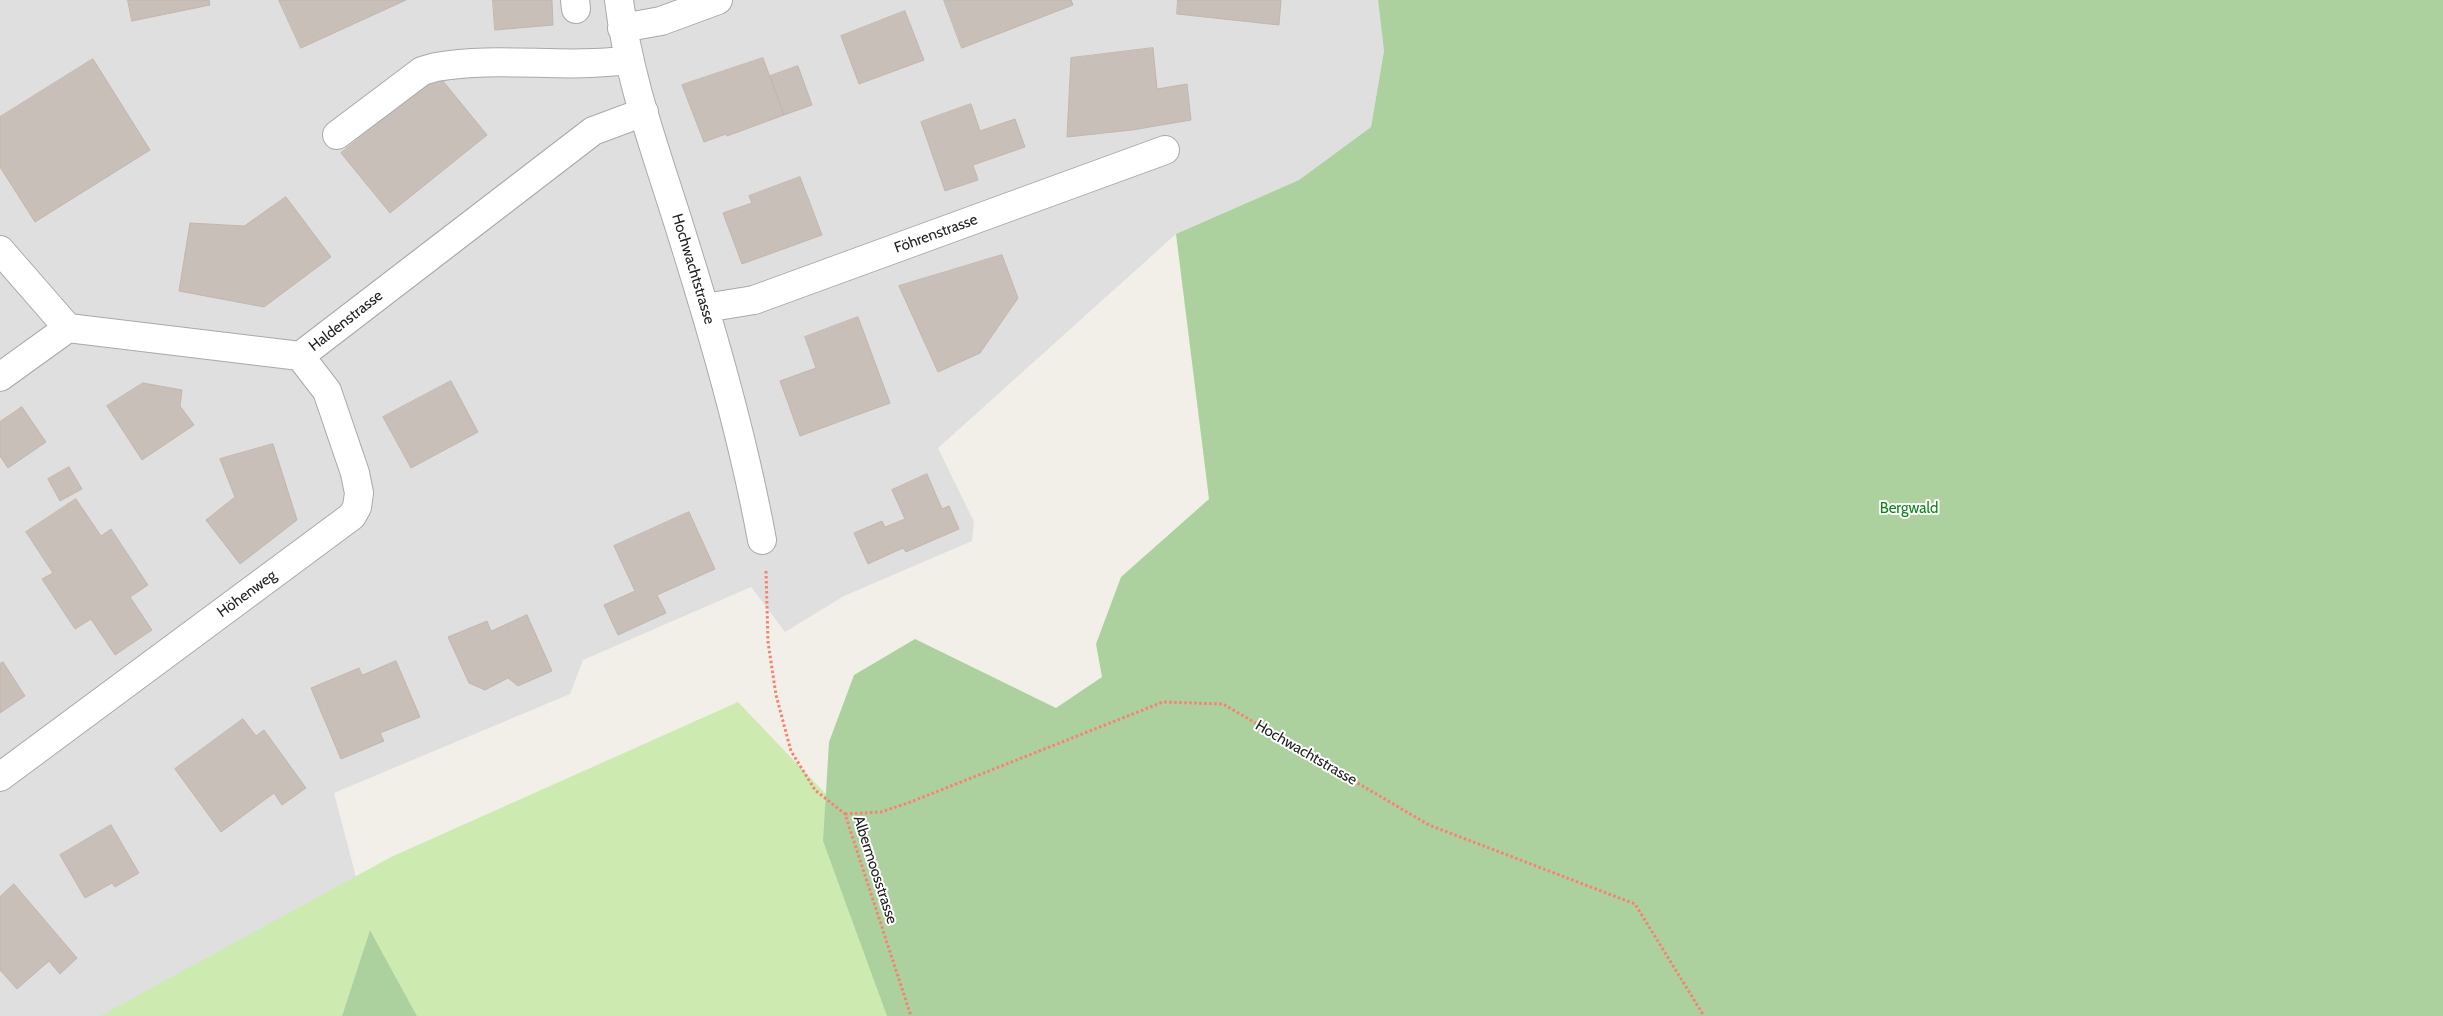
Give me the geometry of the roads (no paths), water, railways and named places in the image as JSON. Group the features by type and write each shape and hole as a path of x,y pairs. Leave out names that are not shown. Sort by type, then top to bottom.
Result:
{"street":[{"name":"Hochwachtstrasse","path":"618,0 628,60 705,308 738,422 762,540"},
{"path":"622,28 661,21 718,0"},
{"path":"337,135 422,71 436,67 540,62 604,63 628,60"},
{"name":"Haldenstrasse","path":"68,328 300,356 593,131 644,112"},
{"name":"Föhrenstrasse","path":"705,308 754,300 1165,150"},
{"path":"0,250 68,328 0,377"},
{"name":"Höhenweg","path":"0,777 352,516 357,507 359,494 355,473 327,391 300,356"}],"park label":[{"name":"Bergwald","path":"1909,509"}]}
